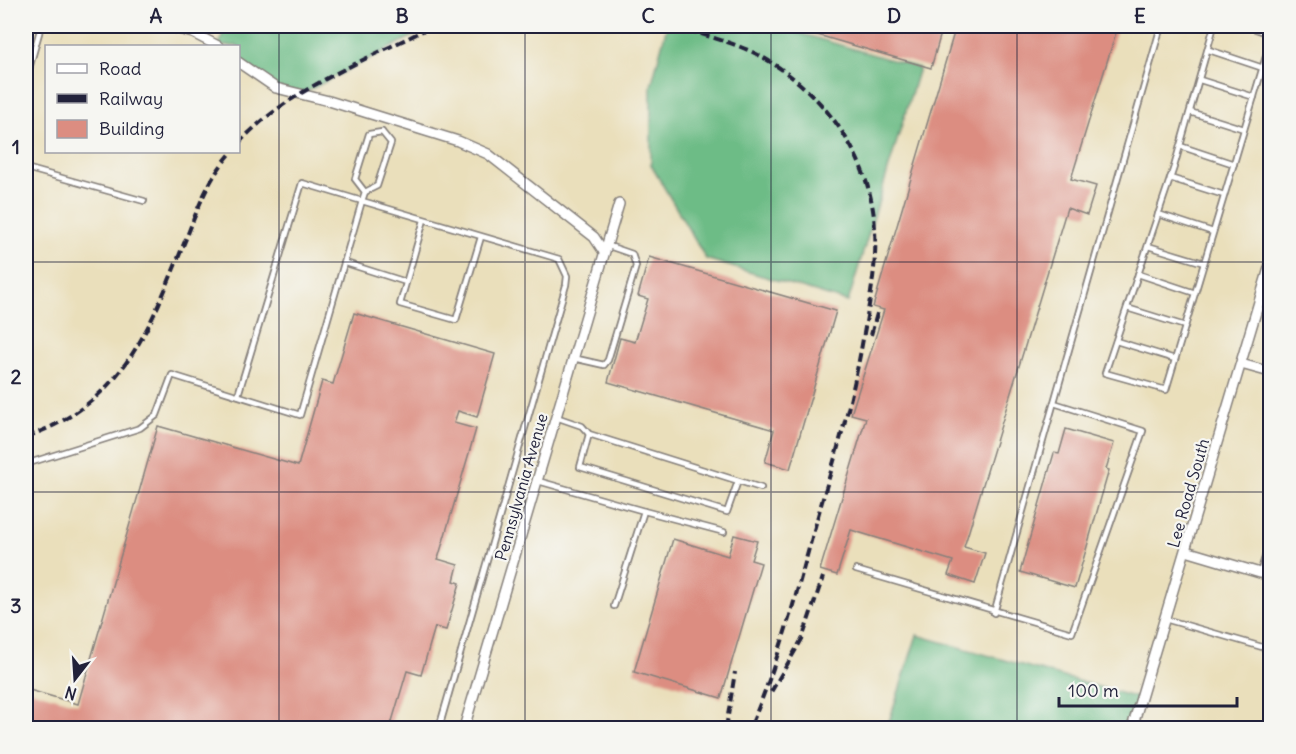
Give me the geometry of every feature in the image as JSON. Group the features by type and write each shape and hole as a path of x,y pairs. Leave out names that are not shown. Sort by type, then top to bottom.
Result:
{"street":[{"path":"168,26 189,28 216,45"},
{"path":"240,63 276,88 386,118 458,141 488,154 605,248"},
{"name":"Pennsylvania Avenue","path":"464,729 619,204"},
{"name":"Lee Road South","path":"1133,726 1270,265"},
{"path":"1241,364 1270,372"},
{"path":"1186,551 1270,576"},
{"path":"1133,726 1151,729"}],"lane":[{"path":"26,80 41,26"},
{"path":"994,613 1161,26"},
{"path":"1214,26 1209,50 1170,178 1105,373 1166,390 1270,43"},
{"path":"1247,26 1270,34"},
{"path":"1209,50 1263,68"},
{"path":"1200,80 1254,98"},
{"path":"1190,112 1244,129"},
{"path":"382,132 386,118"},
{"path":"364,192 377,186 391,143 382,132"},
{"path":"26,464 140,428 158,415 172,375 300,415 346,263 362,201 364,192 355,179 369,134 382,132"},
{"path":"1180,146 1234,164"},
{"path":"26,168 144,201"},
{"path":"1170,178 1224,195"},
{"path":"238,395 302,183 559,259 567,276 439,729"},
{"path":"1158,214 1213,232"},
{"path":"424,220 400,304 456,321 481,237"},
{"path":"1148,246 1204,263"},
{"path":"573,358 604,365 608,360 636,266 632,254 605,248"},
{"path":"346,263 406,282"},
{"path":"1138,274 1195,293"},
{"path":"1127,308 1185,326"},
{"path":"1116,341 1175,359"},
{"path":"856,570 994,613 1072,633 1143,431 1054,403"},
{"path":"556,417 582,426 589,434 761,488"},
{"path":"589,434 580,467 727,512 738,481"},
{"path":"538,481 644,512 724,532"},
{"path":"614,606 644,512"},
{"path":"1260,573 1270,542"},
{"path":"1165,618 1262,647"}],"green space":[{"path":"225,26 432,26 302,94 276,88 240,63 240,45 219,45"},
{"path":"667,26 775,26 919,68 848,302 706,259 651,165 651,86"},
{"path":"917,635 1141,699 1132,728 887,728"}],"building":[{"path":"787,26 943,26 931,68"},
{"path":"956,26 1118,26 1071,179 1096,186 1087,215 1067,208 964,547 985,553 975,584 948,575 953,561 851,530 837,575 820,570 866,418 851,414 884,310 873,307"},
{"path":"649,257 836,311 790,469 765,462 774,430 608,382 620,338 635,342 648,299 638,296"},
{"path":"354,313 495,354 477,417 458,411 454,423 476,429 438,559 458,565 454,581 460,583 446,630 435,627 421,675 407,671 390,728 26,728 26,689 78,704 158,426 298,466 322,381 333,384"},
{"path":"1066,429 1114,443 1106,469 1109,470 1075,588 1020,572 1054,453 1059,454"},
{"path":"734,535 757,541 751,560 761,563 721,698 634,672 673,539 728,556"}],"railway":[{"path":"240,142 258,124 305,91 432,26"},
{"path":"675,26 754,53 786,73 807,90 825,109 855,153 872,203 875,230 871,295 847,413 782,641 750,728"},
{"path":"26,437 60,422 89,403 132,355 162,297 207,189 231,153"},
{"path":"871,335 878,310"},
{"path":"771,692 802,639 823,577"},
{"path":"726,728 735,672"}]}
